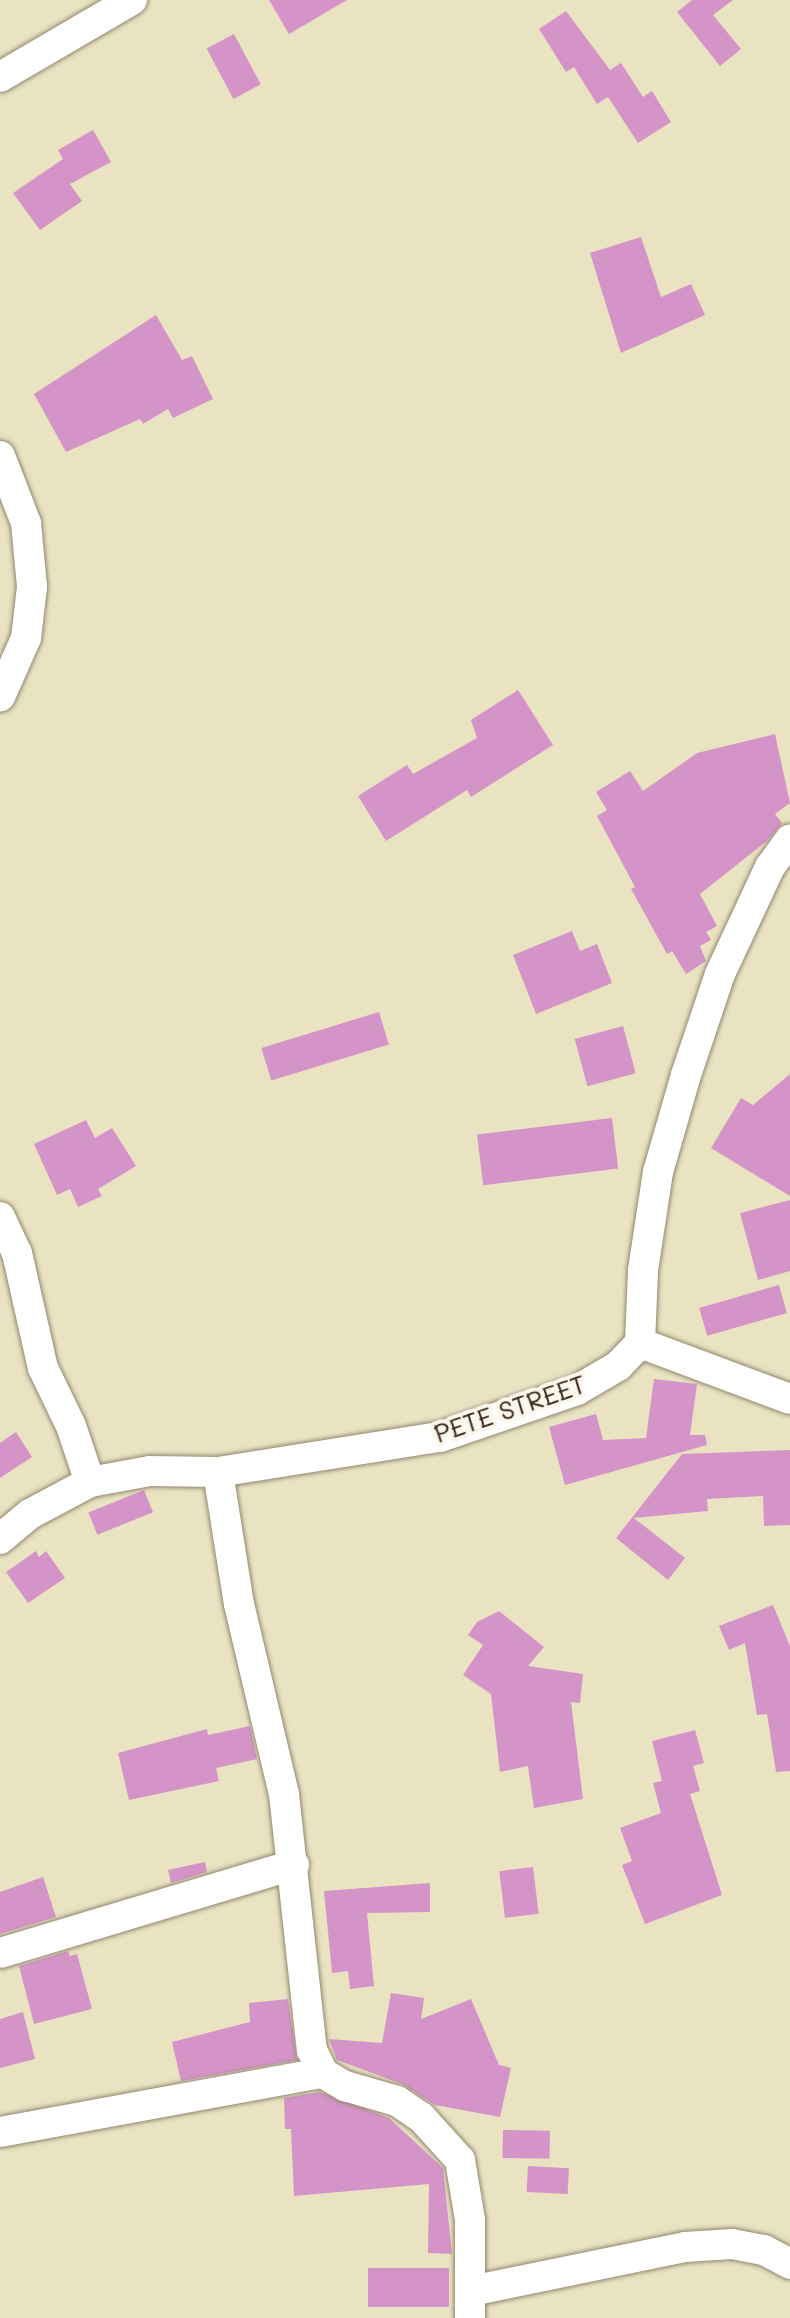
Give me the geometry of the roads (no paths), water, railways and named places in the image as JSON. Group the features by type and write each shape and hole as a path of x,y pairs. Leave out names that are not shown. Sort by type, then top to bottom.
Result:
{"street":[{"path":"0,77 132,0"},
{"path":"0,456 26,523 32,587 26,638 0,697"},
{"path":"790,839 770,867 720,974 686,1075 658,1172 643,1270 640,1343 790,1399"},
{"path":"0,1217 17,1253 43,1368 71,1426 90,1482"},
{"name":"PETE STREET","path":"0,1539 30,1514 90,1482 150,1471 218,1472 440,1437 577,1390 618,1366 640,1343"},
{"path":"218,1472 239,1604 284,1794 294,1865 306,2015 323,2073"},
{"path":"0,1953 294,1865"},
{"path":"0,2132 323,2073 345,2086 397,2101 421,2117 460,2160 470,2220 470,2305 685,2247 732,2244 764,2250 790,2264"}]}
